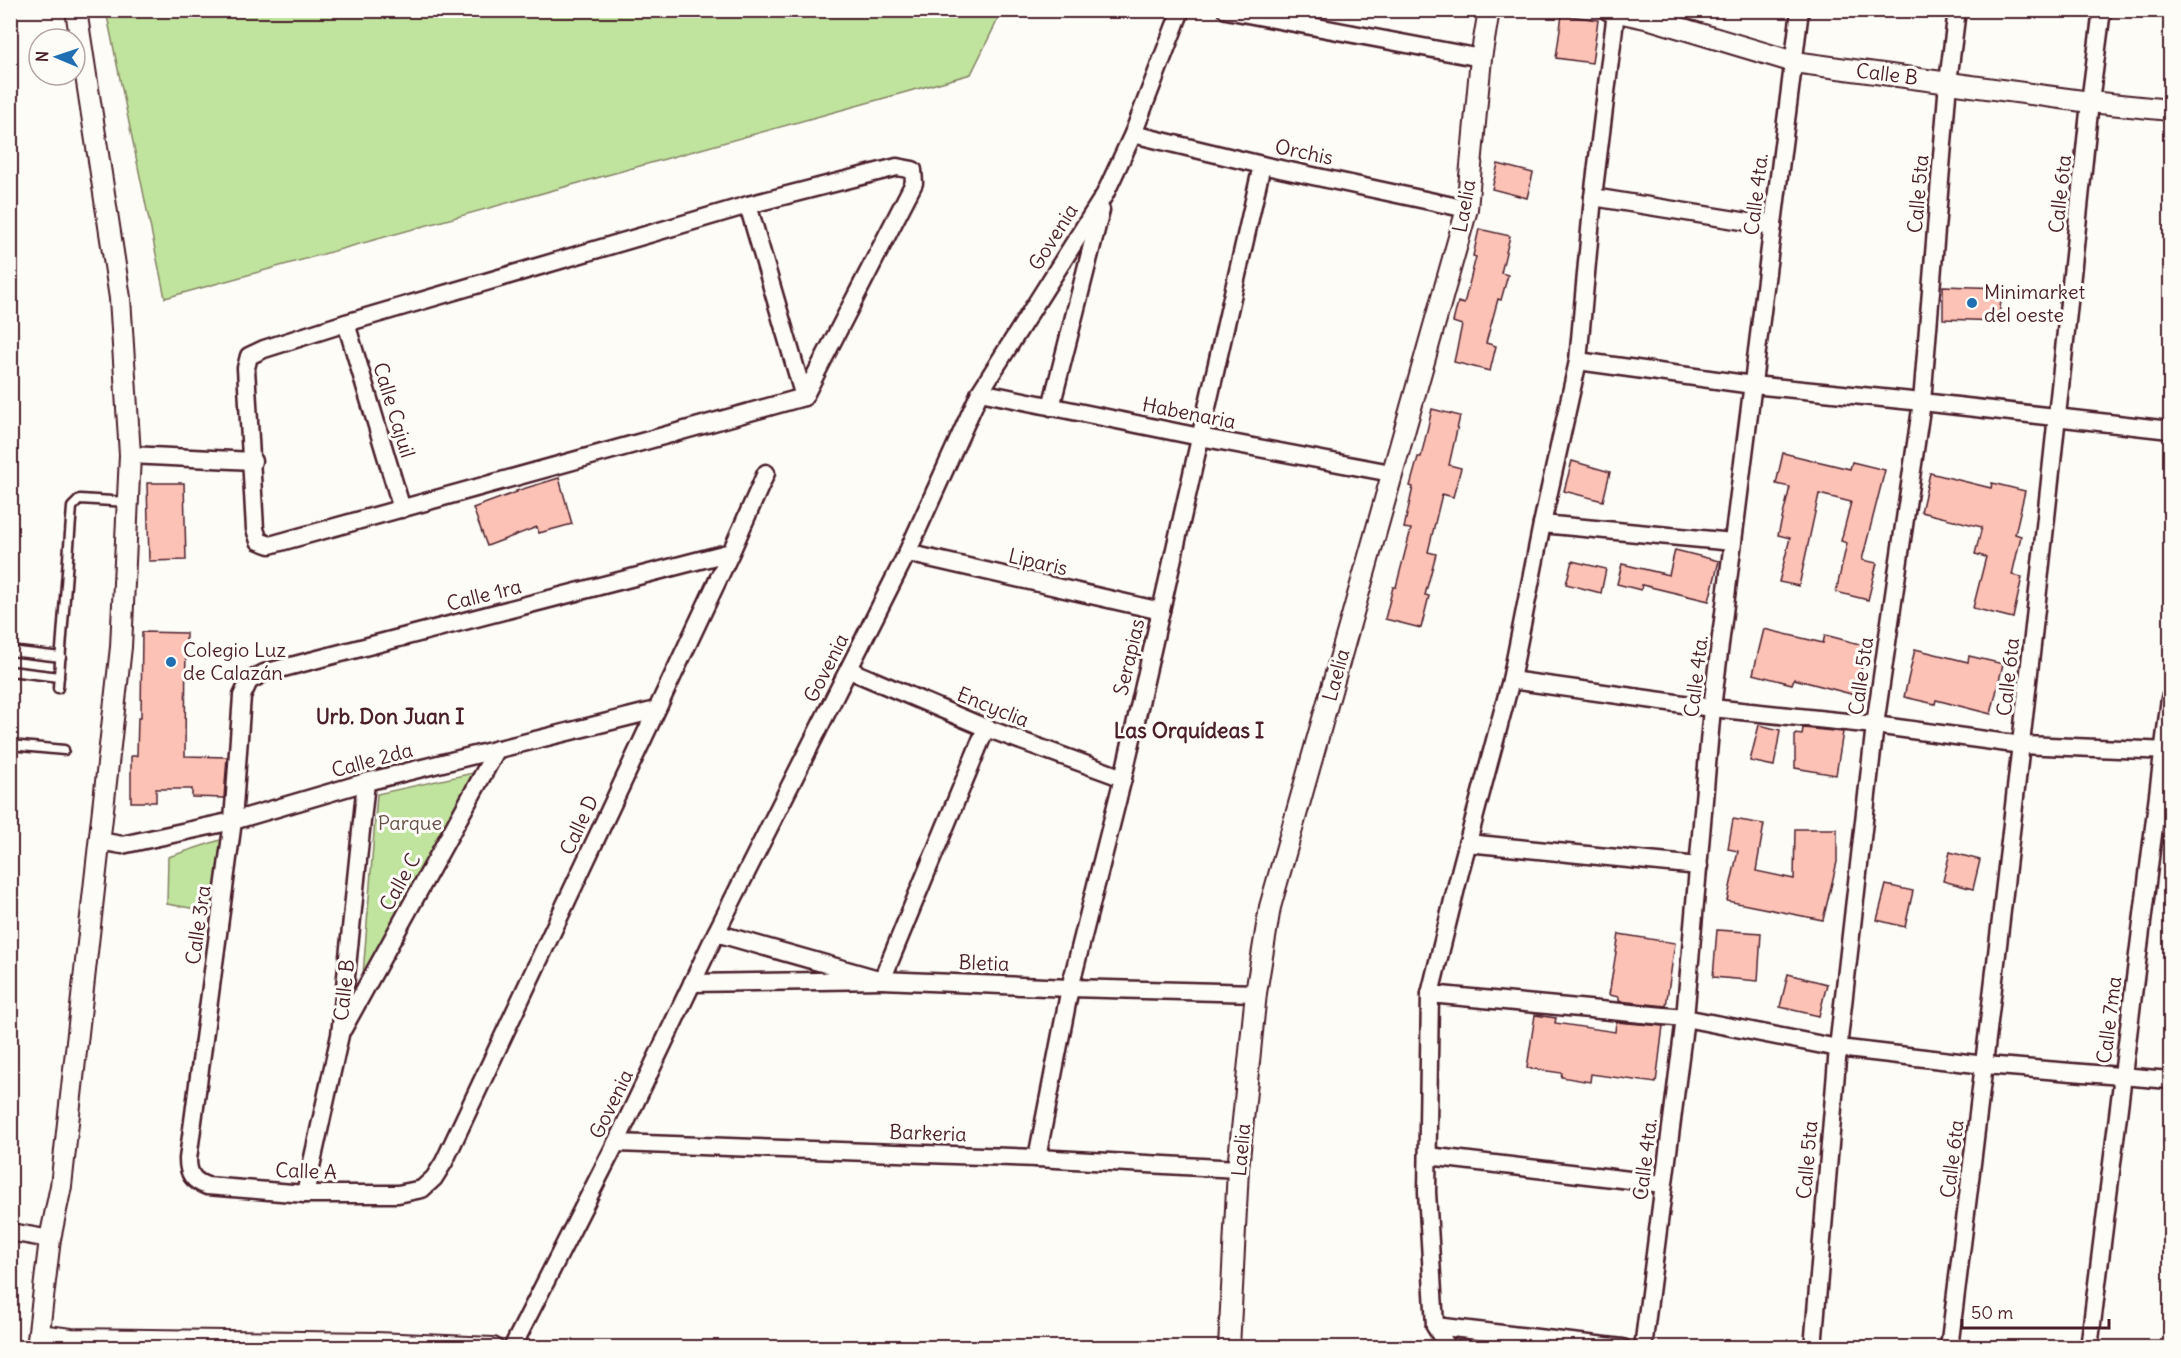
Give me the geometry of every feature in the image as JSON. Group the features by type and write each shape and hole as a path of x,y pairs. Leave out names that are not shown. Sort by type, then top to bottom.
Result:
{"street":[{"path":"76,10 120,298 130,455 121,647 61,1186 50,1239 38,1341 71,1339 376,1343 493,1347"},
{"name":"Govenia","path":"512,1347 616,1143 716,933 907,553 980,392 1105,194 1133,134 1181,10"},
{"path":"1226,10 1481,58"},
{"name":"Laelia","path":"1229,1347 1238,1169 1256,993 1270,907 1467,209 1481,58 1489,10"},
{"name":"Calle 4ta.","path":"1643,1347 1685,1018 1713,708 1800,10"},
{"name":"Calle 5ta","path":"1813,1347 1838,1048 1875,725 1922,402 1948,82 1957,10"},
{"name":"Calle 6ta","path":"1949,1347 2022,745 2090,102 2102,10"},
{"path":"1448,1347 1436,1326 1427,1192 1430,994 1510,680 1578,361 1613,11"},
{"name":"Calle B","path":"1613,11 1651,15 1794,62 2090,102 2170,110"},
{"name":"Orchis","path":"1133,134 1262,165 1467,209"},
{"name":"Serapias","path":"1037,1158 1070,988 1123,778 1262,165"},
{"path":"897,167 913,170 914,183 804,397 270,545 259,541 255,529 246,368 249,356 346,323 747,205 897,167"},
{"path":"1051,407 1105,194"},
{"path":"1593,197 1773,226"},
{"path":"747,205 804,397"},
{"name":"Calle Cajuil","path":"346,323 402,509"},
{"path":"1578,361 1753,385 2170,430"},
{"name":"Habenaria","path":"980,392 1391,473"},
{"path":"130,455 253,461"},
{"name":"Calle D","path":"422,1189 434,1178 444,1161 732,552 766,472"},
{"path":"1542,524 1733,542"},
{"name":"Calle 1ra","path":"249,681 264,673 732,552"},
{"name":"Liparis","path":"907,553 1161,611"},
{"name":"Encyclia","path":"849,670 986,728 1123,778"},
{"path":"1510,680 1713,708 1875,725 2022,745 2167,751"},
{"name":"Calle 3ra","path":"191,1176 188,1159 233,821 242,696 249,681"},
{"name":"Calle 7ma","path":"2089,1347 2167,751 2170,698"},
{"name":"Calle 2da","path":"99,841 122,846 233,821 366,782 656,710"},
{"path":"692,983 882,980 986,728"},
{"name":"Calle C","path":"340,1035 497,749"},
{"name":"Calle B","path":"305,1194 340,1035 366,782"},
{"path":"1467,843 1699,866"},
{"name":"Bletia","path":"716,933 882,980 1256,993"},
{"path":"1430,994 1685,1018 1838,1048 1985,1065 2170,1080"},
{"name":"Barkeria","path":"616,1143 1037,1158 1238,1169"},
{"path":"1428,1156 1663,1184"},
{"name":"Calle A","path":"191,1176 197,1182 207,1186 305,1194 398,1194 422,1189"},
{"path":"10,1232 50,1239"},
{"path":"1436,1326 1623,1347"}],"lane":[{"path":"58,688 72,507 80,499 128,502"},
{"path":"10,651 61,657"},
{"path":"10,671 59,677"},
{"path":"10,745 64,750"}],"green space":[{"path":"106,10 1002,11 971,74 165,298"},
{"name":"Parque","path":"473,773 361,1001 377,794"},
{"path":"223,839 214,912 167,904 168,857"}],"building":[{"path":"1562,15 1598,20 1592,63 1556,58"},
{"path":"1498,164 1533,173 1527,198 1492,189"},
{"path":"1479,229 1510,236 1501,273 1508,275 1501,300 1498,299 1486,343 1496,346 1490,371 1454,362 1462,325 1453,322 1458,302 1464,304 1476,257 1473,256"},
{"name":"Minimarket del oeste","path":"1943,286 2003,288 1998,321 1943,319"},
{"path":"1432,409 1460,416 1449,465 1461,468 1453,497 1442,494 1428,552 1436,554 1425,595 1429,596 1421,628 1385,619 1411,529 1404,528 1413,487 1410,486 1418,457 1421,457"},
{"path":"1783,453 1850,469 1852,462 1885,470 1862,560 1877,563 1868,600 1836,592 1847,543 1841,541 1851,502 1819,494 1799,586 1779,582 1790,538 1778,535 1790,487 1776,484"},
{"path":"1572,461 1610,472 1603,501 1564,491"},
{"path":"1930,473 1991,488 1992,483 2025,491 2015,534 2021,536 2012,575 2022,577 2013,618 1973,608 1986,557 1975,554 1982,527 1921,512"},
{"path":"559,478 572,524 539,533 537,527 487,546 473,508 516,491"},
{"path":"147,483 184,483 186,560 149,561"},
{"path":"1675,550 1719,561 1709,601 1642,585 1641,590 1617,584 1622,564 1669,575"},
{"path":"1572,561 1606,569 1601,593 1566,584"},
{"path":"1764,629 1823,643 1825,635 1867,646 1855,695 1794,679 1792,684 1753,674"},
{"path":"142,632 186,633 185,756 227,757 224,798 192,797 192,789 156,789 156,802 131,802 131,756 137,756 138,718 141,718"},
{"path":"1915,649 1968,662 1969,656 2003,664 1991,714 1936,700 1935,704 1904,697"},
{"path":"1759,725 1780,730 1774,766 1750,761"},
{"path":"1803,728 1843,732 1836,775 1795,768 1795,734 1802,735"},
{"path":"1733,819 1764,824 1756,871 1794,879 1795,829 1837,829 1837,862 1823,920 1727,901 1738,851 1728,849"},
{"path":"1950,852 1980,860 1973,889 1943,881"},
{"path":"1886,885 1913,891 1905,927 1877,920"},
{"path":"1717,930 1761,933 1758,981 1713,977"},
{"path":"1619,934 1675,943 1666,1006 1619,1001 1619,997 1609,995"},
{"path":"1788,974 1827,984 1819,1016 1780,1007"},
{"path":"1535,1015 1556,1018 1555,1023 1615,1032 1616,1022 1663,1026 1656,1083 1591,1074 1590,1082 1561,1077 1562,1073 1527,1068"}],"place":[{"name":"Minimarket del oeste","path":"1972,303"},
{"name":"Colegio Luz de Calazán","path":"171,662"}],"district":[{"name":"Urb. Don Juan I","path":"390,717"},
{"name":"Las Orquídeas I","path":"1189,731"}]}
